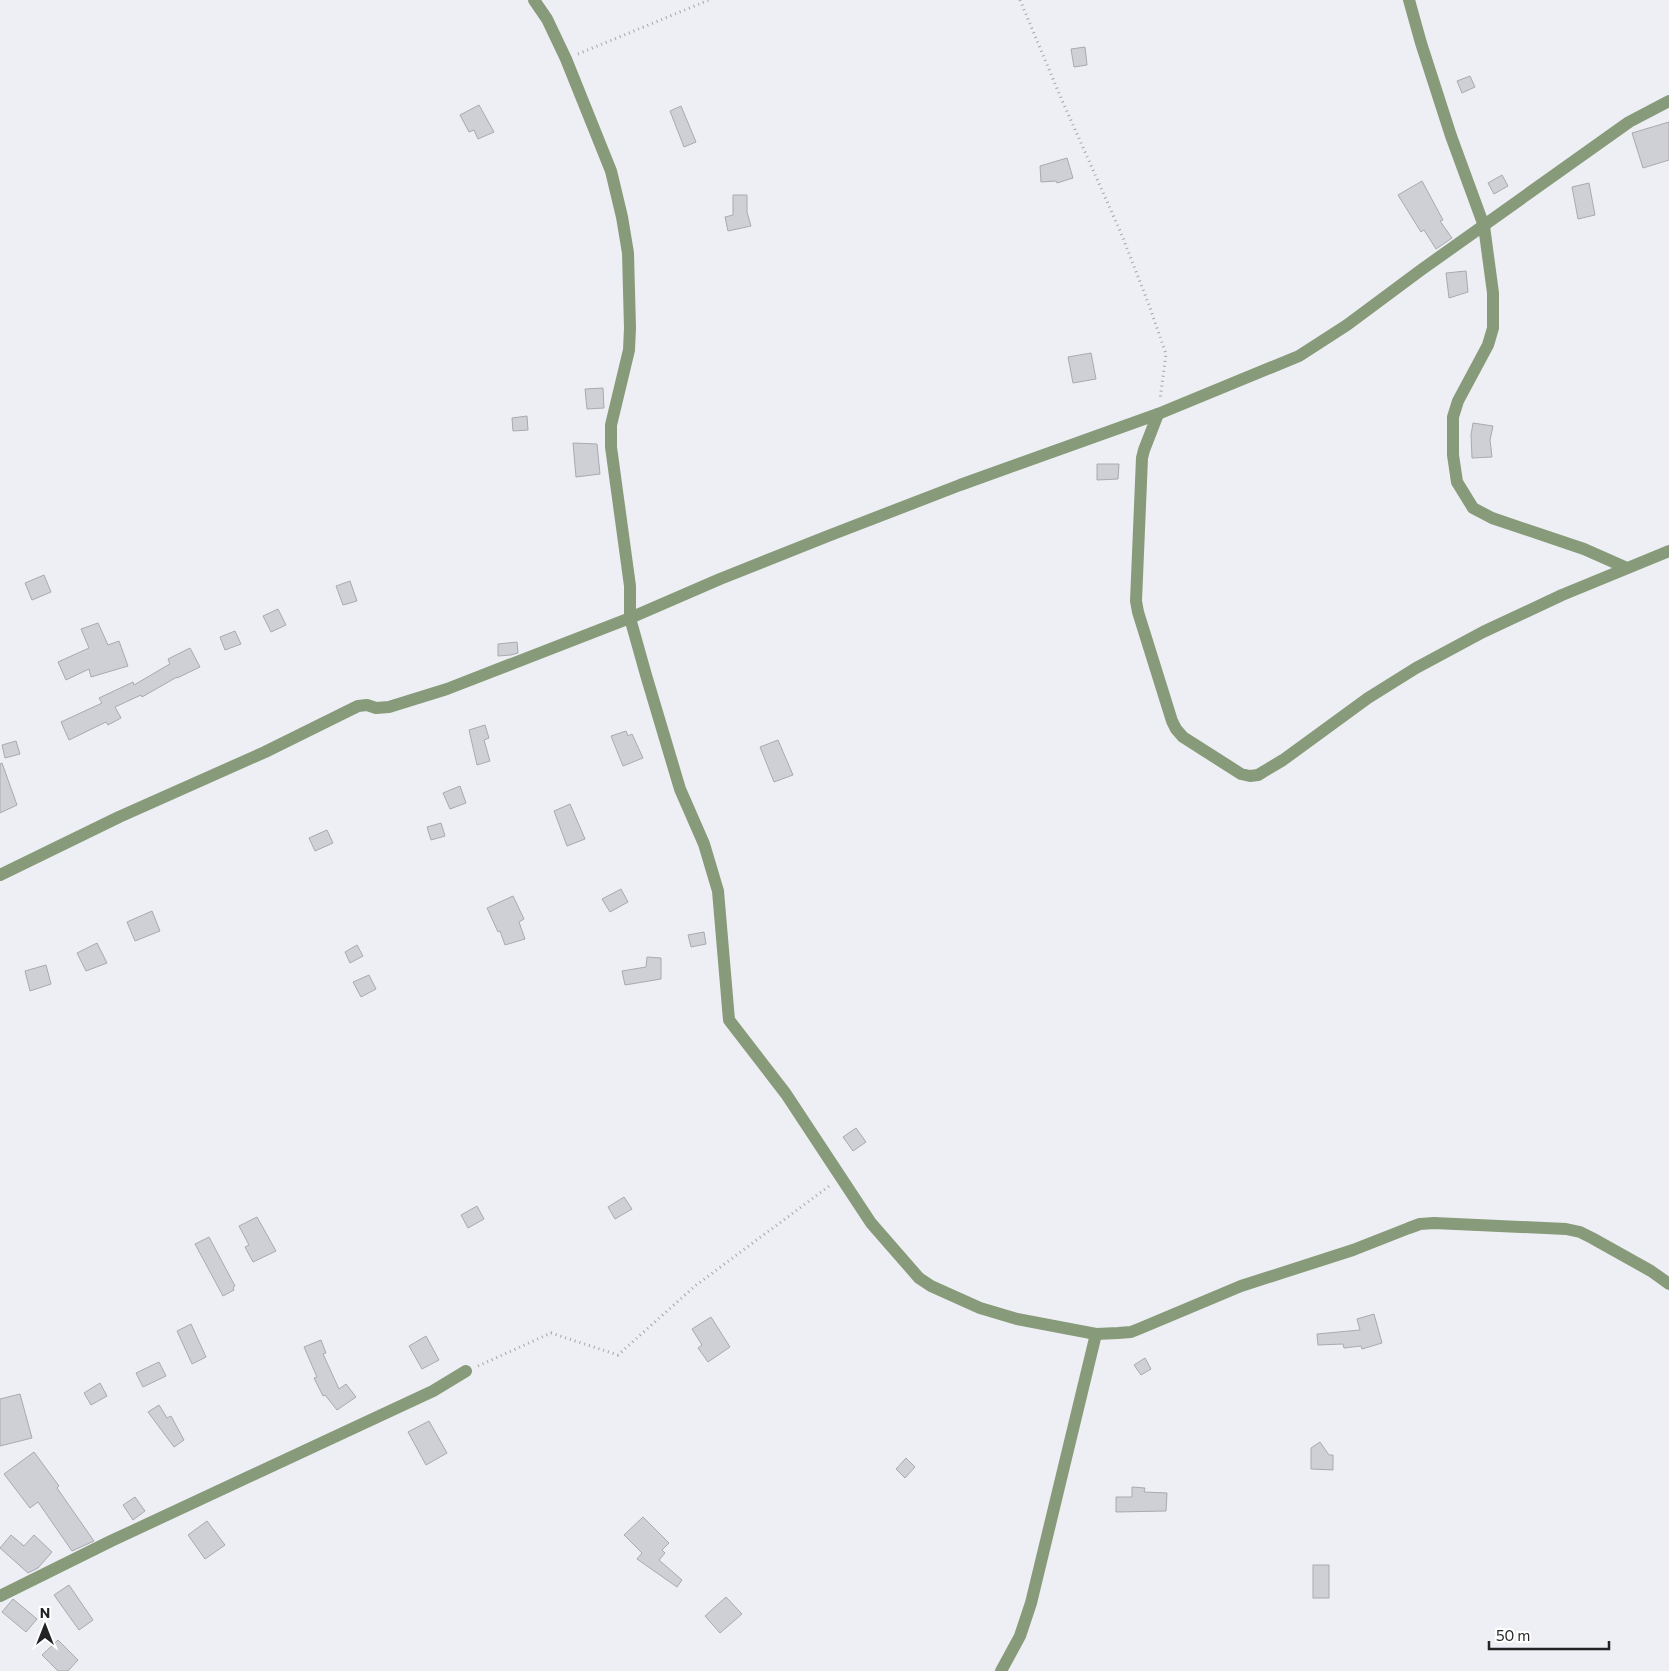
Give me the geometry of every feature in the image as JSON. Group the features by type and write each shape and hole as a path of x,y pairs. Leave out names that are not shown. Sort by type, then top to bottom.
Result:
{"street":[{"path":"534,0 547,19 566,59 611,171 622,218 628,253 629,350 611,425 611,447 630,586 630,618 648,685 680,789 704,844 718,891 725,952 729,1020 786,1094 871,1223 909,1269 930,1286 980,1308 1008,1316 1096,1334 1131,1332 1241,1286 1353,1250 1420,1224 1566,1229 1580,1232 1652,1271 1669,1284"},
{"path":"1409,0 1421,44 1451,136 1484,226 1493,293 1493,328 1488,345 1452,416 1453,455 1457,482 1473,508 1492,518 1584,549 1627,568"},
{"path":"0,875 119,816 264,752 358,706 389,707 420,698 630,618 720,579 934,495 1158,414 1299,356 1347,325 1629,122 1669,101"},
{"path":"1158,414 1142,458 1136,601 1138,612 1176,729 1183,737 1241,774 1258,775 1283,760 1368,698 1416,668 1483,632 1562,594 1669,551"},
{"path":"1001,1671 1020,1636 1030,1603 1096,1334"},
{"path":"0,1596 111,1541 433,1390 466,1371"}],"path":[{"path":"566,59 709,0"},
{"path":"1020,0 1060,98 1121,233 1166,354 1158,414"},
{"path":"466,1371 551,1334 618,1355 695,1286 841,1177"}],"building":[{"path":"1085,47 1087,65 1074,67 1071,49"},
{"path":"1470,76 1475,87 1462,93 1457,81"},
{"path":"479,105 494,132 478,139 474,130 469,132 460,115"},
{"path":"681,106 696,142 684,147 670,111"},
{"path":"1669,122 1669,160 1643,168 1632,133"},
{"path":"1067,158 1073,178 1057,183 1056,181 1041,182 1040,166"},
{"path":"1502,175 1508,186 1494,194 1488,183"},
{"path":"1422,181 1443,220 1440,221 1452,238 1436,249 1424,230 1421,232 1398,195"},
{"path":"1589,183 1595,215 1578,219 1572,187"},
{"path":"733,195 747,195 747,212 751,226 728,231 725,217 733,215"},
{"path":"1466,271 1468,292 1449,298 1446,273"},
{"path":"1091,353 1096,379 1073,383 1068,357"},
{"path":"603,388 604,408 587,409 585,389"},
{"path":"527,416 528,430 513,431 512,418"},
{"path":"1473,423 1493,426 1490,440 1492,457 1472,458 1471,435"},
{"path":"573,443 597,444 600,474 576,477"},
{"path":"1097,464 1119,464 1118,479 1097,480"},
{"path":"44,575 51,592 32,600 25,583"},
{"path":"350,581 357,601 343,605 336,586"},
{"path":"278,609 286,625 271,632 263,616"},
{"path":"98,623 108,645 119,641 128,666 91,677 89,669 66,680 58,662 89,648 81,629"},
{"path":"235,631 241,644 225,650 220,637"},
{"path":"517,642 518,653 498,656 498,644"},
{"path":"190,648 200,667 177,677 142,697 141,695 115,707 121,718 108,725 106,722 69,740 61,722 102,703 99,698 133,682 134,685 170,664 168,659"},
{"path":"485,725 489,738 484,740 490,761 477,765 469,730"},
{"path":"626,731 628,736 632,734 643,758 623,766 611,736"},
{"path":"778,740 793,775 774,782 760,747"},
{"path":"16,741 20,754 5,758 2,745"},
{"path":"2,763 17,805 0,813 0,764"},
{"path":"460,786 466,803 450,809 443,793"},
{"path":"570,804 585,839 567,846 554,811"},
{"path":"441,823 445,836 431,840 427,827"},
{"path":"327,830 333,843 315,851 309,838"},
{"path":"621,889 628,902 610,912 602,899"},
{"path":"513,896 524,919 519,922 525,939 505,945 500,931 498,932 487,908"},
{"path":"152,911 160,931 135,941 127,922"},
{"path":"704,932 706,944 691,947 688,935"},
{"path":"97,943 107,963 86,971 77,953"},
{"path":"357,945 363,956 350,963 345,952"},
{"path":"647,957 661,958 661,979 625,985 622,971 646,967"},
{"path":"46,965 51,984 30,991 25,971"},
{"path":"369,975 376,989 361,997 353,982"},
{"path":"856,1128 866,1142 853,1151 843,1137"},
{"path":"624,1197 632,1209 615,1219 608,1207"},
{"path":"477,1206 484,1219 468,1228 461,1215"},
{"path":"257,1217 276,1251 253,1262 245,1247 249,1245 239,1226"},
{"path":"209,1237 235,1286 234,1290 223,1296 195,1244"},
{"path":"1374,1314 1382,1343 1362,1349 1361,1346 1344,1348 1343,1344 1318,1345 1317,1334 1360,1330 1357,1319"},
{"path":"711,1317 730,1347 708,1362 698,1348 702,1345 692,1329"},
{"path":"191,1324 206,1357 192,1364 177,1331"},
{"path":"426,1336 439,1360 422,1369 409,1346"},
{"path":"321,1340 326,1353 323,1354 339,1389 346,1384 356,1397 337,1410 325,1395 323,1396 314,1378 317,1377 304,1347"},
{"path":"1145,1358 1151,1369 1141,1375 1134,1365"},
{"path":"159,1362 166,1376 143,1387 136,1373"},
{"path":"100,1383 107,1396 91,1405 84,1393"},
{"path":"20,1394 32,1438 0,1446 0,1399"},
{"path":"159,1405 167,1418 171,1416 184,1440 174,1447 148,1412"},
{"path":"429,1421 447,1453 426,1465 408,1432"},
{"path":"1320,1442 1329,1455 1333,1455 1333,1470 1311,1469 1311,1448"},
{"path":"34,1452 59,1486 57,1488 94,1541 72,1551 38,1502 30,1508 4,1474"},
{"path":"906,1458 915,1467 905,1478 896,1469"},
{"path":"1132,1487 1145,1488 1144,1492 1167,1493 1166,1511 1116,1512 1116,1497 1132,1497"},
{"path":"135,1497 145,1511 133,1520 123,1505"},
{"path":"643,1517 669,1543 662,1550 665,1553 659,1560 682,1580 677,1587 637,1559 642,1553 624,1535"},
{"path":"207,1521 225,1545 205,1559 188,1535"},
{"path":"11,1535 24,1546 34,1535 52,1552 38,1568 28,1573 0,1548"},
{"path":"1313,1565 1329,1565 1329,1598 1313,1598"},
{"path":"69,1585 93,1620 79,1630 54,1595"},
{"path":"726,1597 742,1614 720,1633 705,1616"},
{"path":"13,1599 37,1619 26,1632 2,1612"},
{"path":"58,1640 78,1660 68,1671 58,1671 42,1655"}]}
